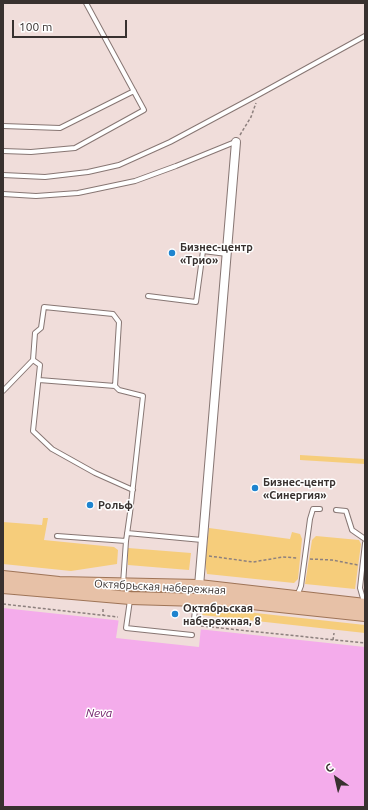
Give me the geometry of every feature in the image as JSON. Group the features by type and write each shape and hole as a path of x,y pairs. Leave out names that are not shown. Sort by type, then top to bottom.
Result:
{"main road":[{"name":"Октябрьская набережная","path":"3,577 59,582 199,586 365,605"},
{"name":"Октябрьская набережная","path":"3,587 130,598 234,601 365,615"}],"street":[{"path":"199,586 236,142"}],"lane":[{"path":"3,151 31,152 75,148 144,110 86,3"},
{"path":"3,175 45,177 88,172 119,165 170,142 365,36"},
{"path":"3,126 60,128 134,91"},
{"path":"3,194 36,196 78,193 135,181 236,142"},
{"path":"148,296 196,302 203,251 227,254"},
{"path":"3,391 33,360 35,333 41,328 44,307 113,314 120,322 115,386"},
{"path":"33,360 40,365 32,431 52,449 95,473 133,490"},
{"path":"39,380 115,386 119,390 143,396 126,542 123,584"},
{"path":"296,597 301,586 310,519 313,509 320,509"},
{"path":"336,510 346,511 352,530 365,539"},
{"path":"127,533 202,540"},
{"path":"57,536 126,542"},
{"path":"365,544 360,588 365,605"},
{"path":"130,598 126,628 192,635"},
{"path":"194,619 196,600"}],"path":[{"path":"236,142 251,117 256,104 256,96"},
{"path":"201,554 253,562 283,557 332,560 362,566"},
{"path":"3,604 118,617"},
{"path":"103,609 103,615"},
{"path":"201,626 365,643"},
{"path":"333,640 334,634"}],"shaded area":[{"path":"300,455 365,459 365,464 300,460"},
{"path":"43,518 48,518 44,540 114,547 118,550 117,564 71,571 3,564 3,522 42,525"},
{"path":"209,528 290,539 292,532 300,534 302,539 298,579 294,583 207,574 205,563"},
{"path":"316,536 359,540 361,544 355,589 305,584 312,540"},
{"path":"128,548 191,553 189,570 128,565"},
{"path":"210,608 365,625 365,633 202,615 206,609"}],"water":[{"name":"Neva","path":"3,608 365,647 365,807 3,807"}],"pier":[{"path":"119,618 201,627 199,647 116,638"}],"place":[{"name":"Бизнес-центр «Трио»","path":"172,253"},
{"name":"Бизнес-центр «Синергия»","path":"255,488"},
{"name":"Рольф","path":"90,505"},
{"name":"Октябрьская набережная, 8","path":"175,614"}]}
